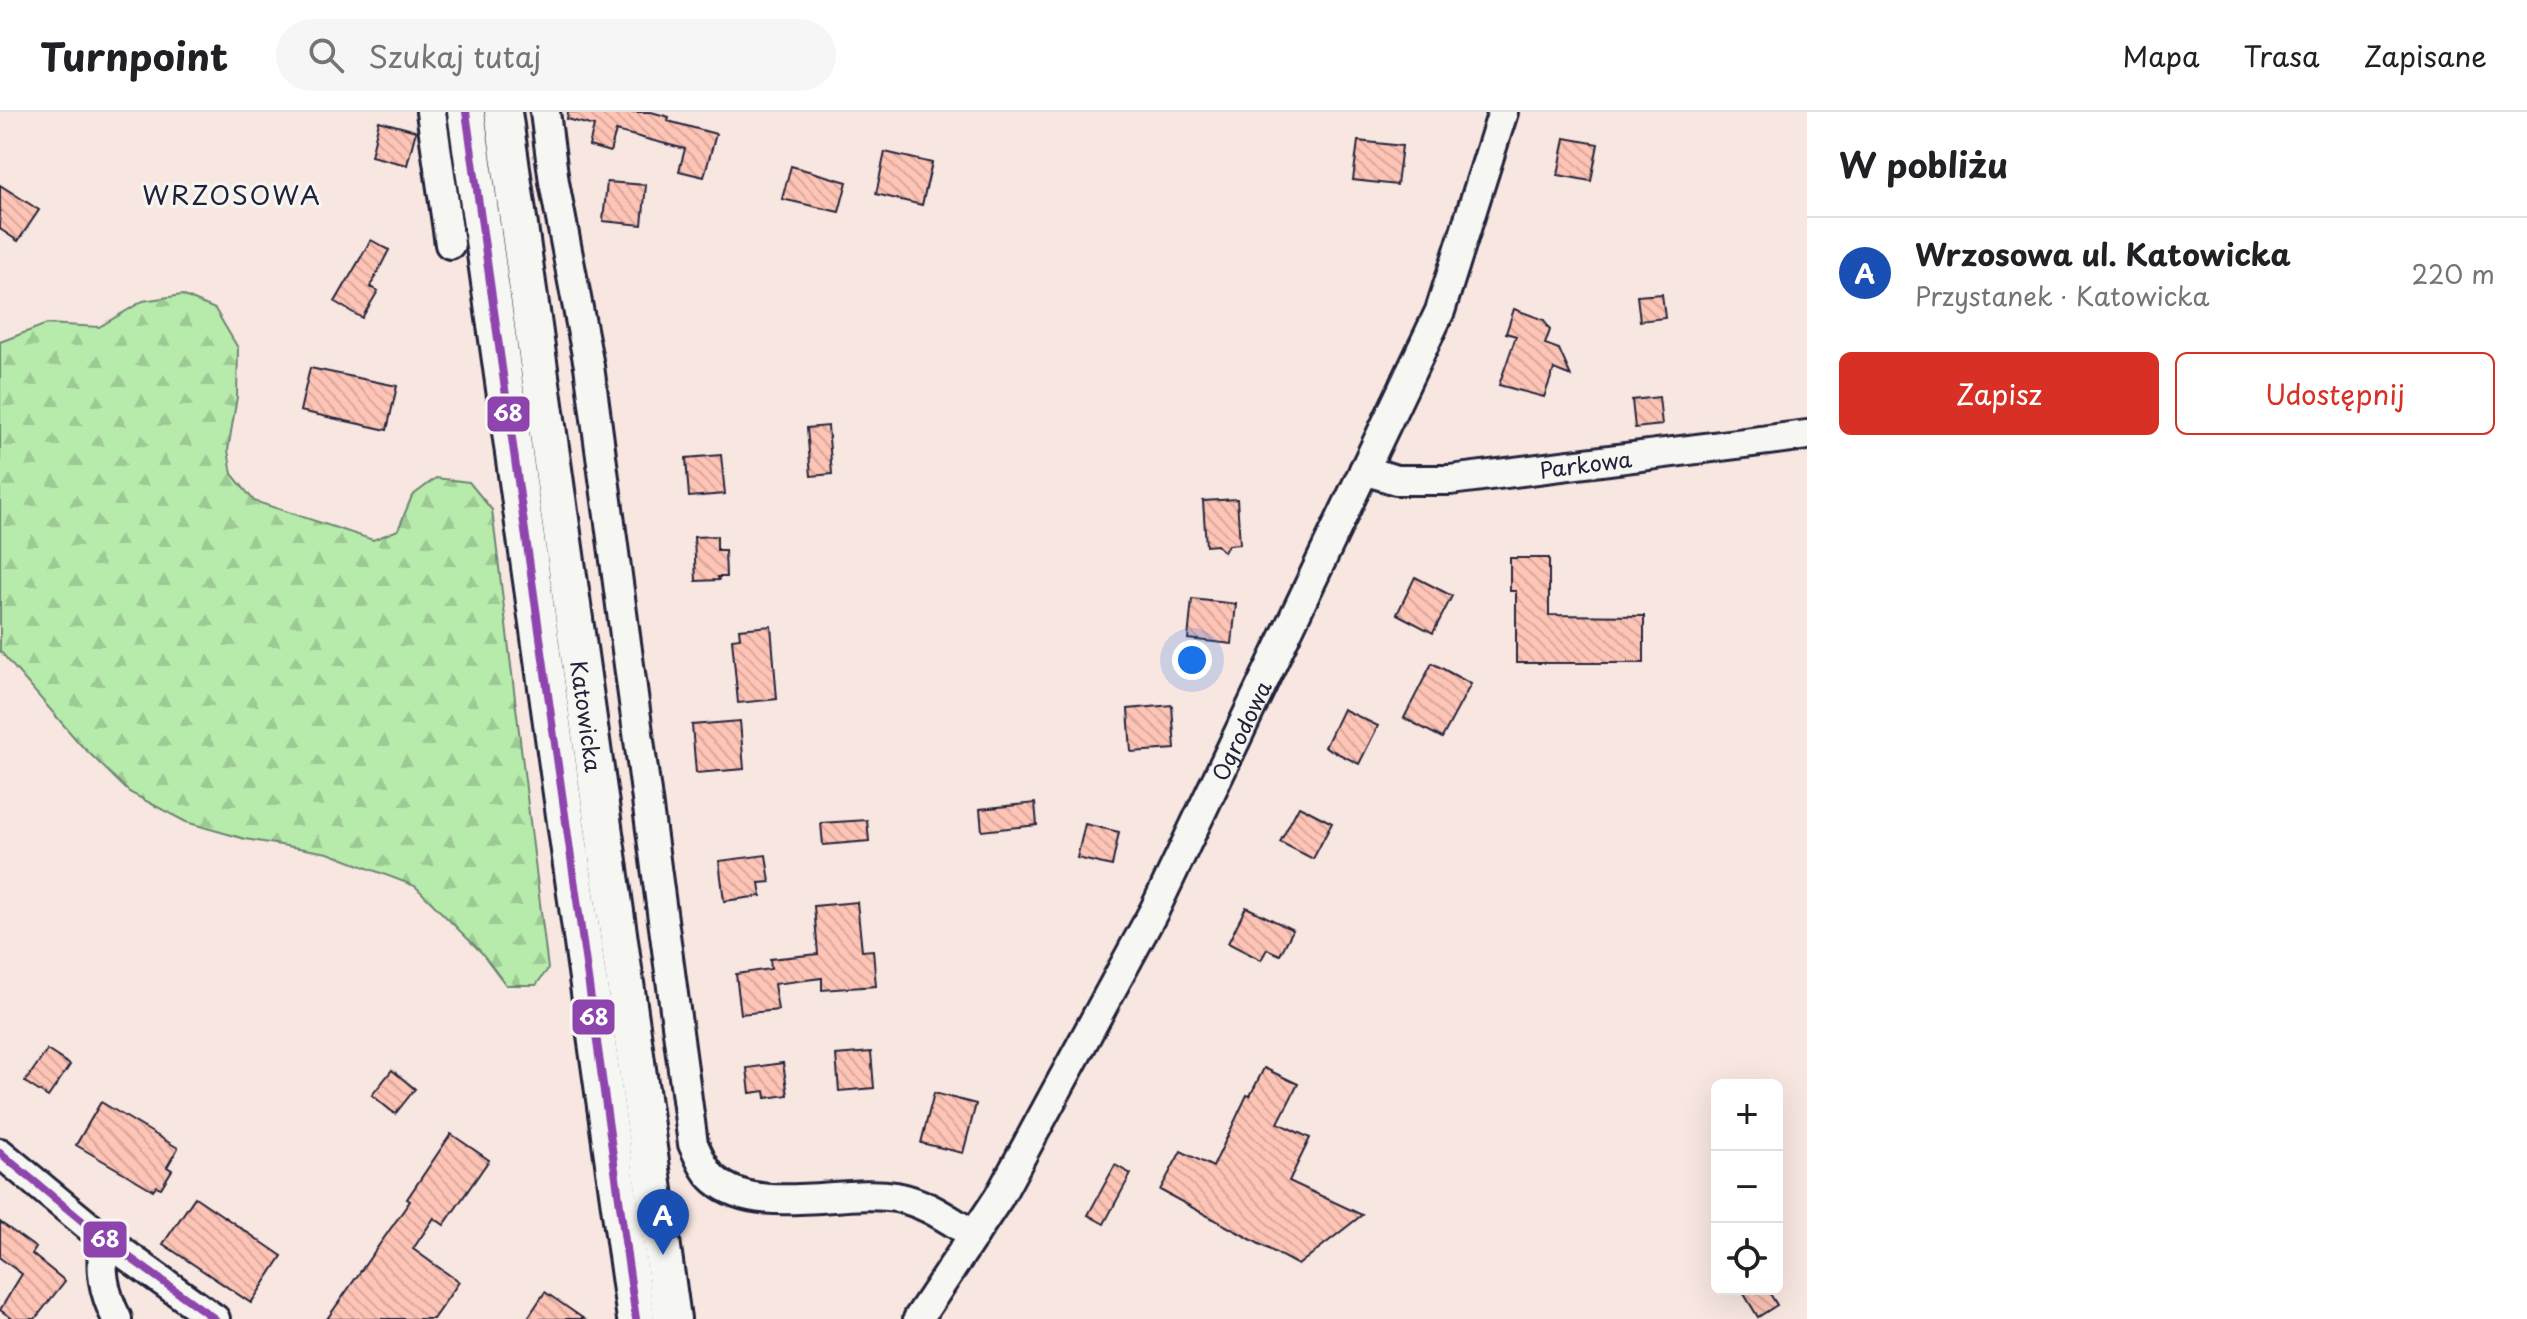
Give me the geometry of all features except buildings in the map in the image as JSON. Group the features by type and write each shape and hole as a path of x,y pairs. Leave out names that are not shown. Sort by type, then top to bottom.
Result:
{"main road":[{"name":"Katowicka","path":"466,112 636,1319"},
{"name":"Katowicka","path":"503,112 672,1319"}],"street":[{"path":"431,112 450,244"},
{"path":"545,112 554,182 589,366 693,1144 703,1165 716,1181 740,1192 765,1199 869,1194 899,1197 929,1208 974,1235"},
{"name":"Ogrodowa","path":"918,1319 999,1197 1155,909 1440,311 1503,112"},
{"name":"Parkowa","path":"1364,470 1396,480 1450,480 1807,435"},
{"path":"0,1153 104,1239 215,1319"},
{"path":"104,1239 101,1262 103,1283 117,1319"}],"green space":[{"path":"182,295 215,309 238,348 237,397 228,450 232,474 254,501 373,540 398,530 412,496 436,478 469,482 492,510 548,969 536,985 506,985 481,952 415,886 328,853 245,839 186,822 129,792 79,743 0,651 0,342 47,324 99,327 143,301"}],"transit line":[{"name":"68","path":"466,112 636,1319"},
{"name":"68","path":"0,1153 104,1239 215,1319"}],"place":[{"name":"Wrzosowa ul. Katowicka","path":"663,1255"}],"district":[{"name":"WRZOSOWA","path":"232,194"}]}
